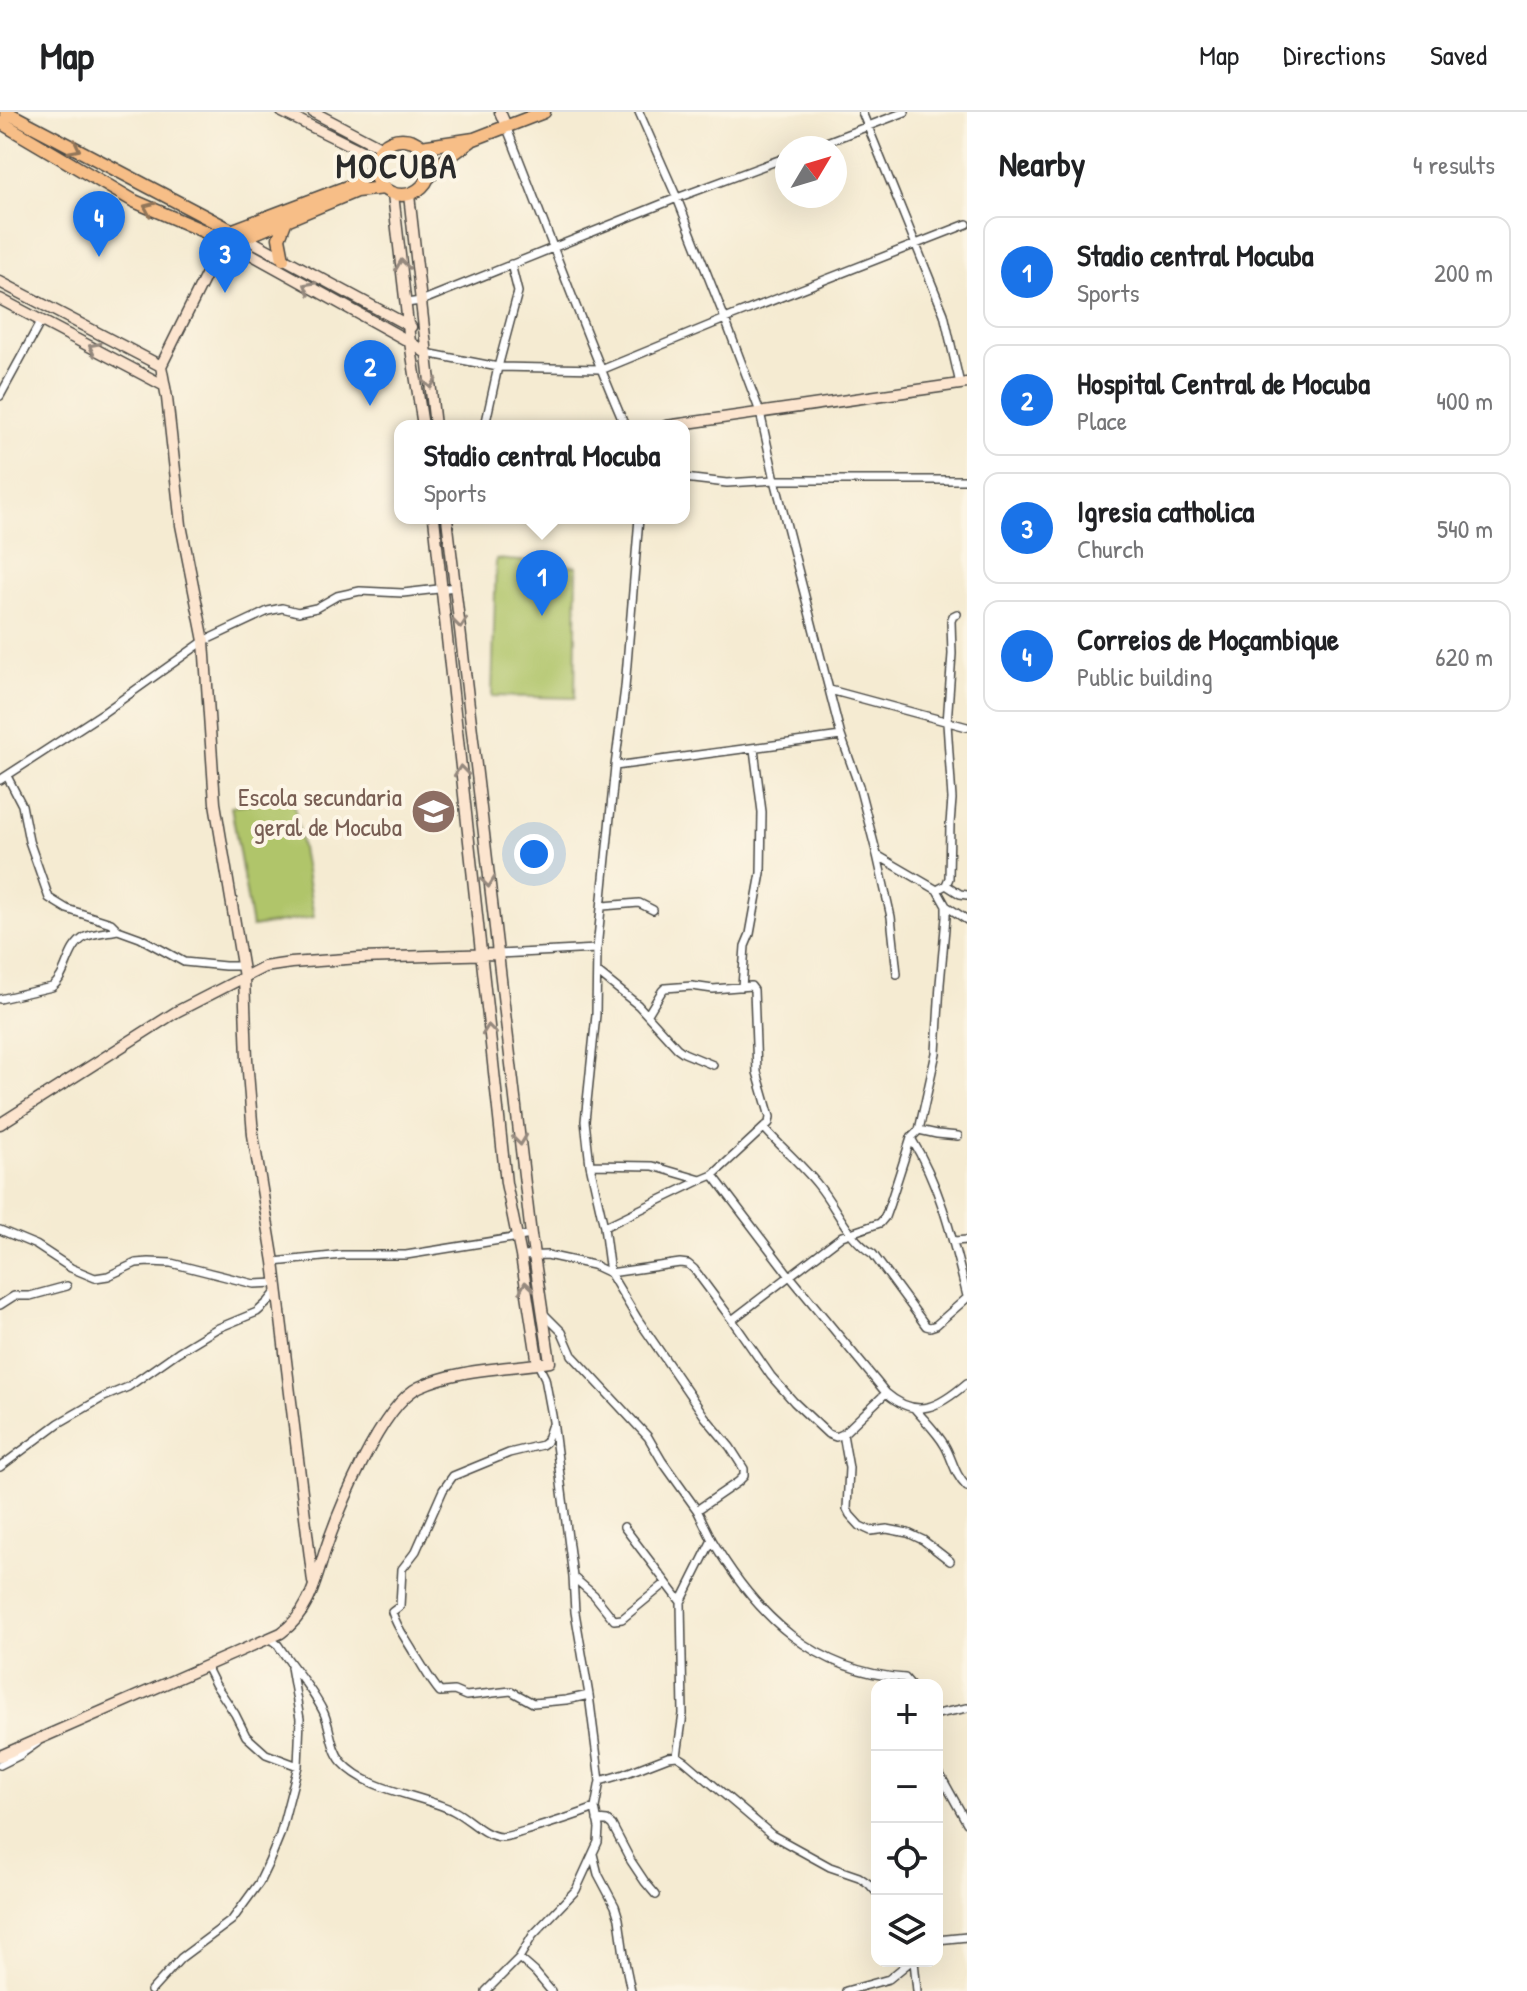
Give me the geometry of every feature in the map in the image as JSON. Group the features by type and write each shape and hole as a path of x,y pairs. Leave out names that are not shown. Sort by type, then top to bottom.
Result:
{"highway":[{"path":"421,147 474,139 544,112"},
{"path":"2,113 132,177 227,237"},
{"path":"0,122 134,201 227,237 244,237 356,191 388,191 409,195 421,188 445,160 474,139"},
{"path":"227,237 352,185 391,142 412,141 421,147 431,167 429,177"},
{"path":"378,158 379,182 388,191"},
{"path":"283,259 279,238 286,220"}],"street":[{"path":"282,112 378,158"},
{"path":"313,112 378,158"},
{"path":"500,112 622,420"},
{"path":"639,112 677,198 760,412 841,736 859,786 877,855 891,917 897,974"},
{"path":"690,422 964,384 944,314 862,112"},
{"path":"844,136 905,112"},
{"path":"406,303 421,301 775,161"},
{"path":"388,191 422,420"},
{"path":"409,195 434,420"},
{"path":"314,1588 274,1262 253,1135 243,971 215,803 204,641 181,525 161,366 227,237 426,353 498,367 600,370 967,224"},
{"path":"244,237 424,333"},
{"path":"486,420 518,292 511,264"},
{"path":"0,282 161,366"},
{"path":"0,299 163,385"},
{"path":"0,396 41,321"},
{"path":"690,479 727,483 967,480"},
{"path":"435,524 506,1183 538,1364 545,1378 553,1421 575,1612 600,1781 595,1808 598,1842 576,1890 533,1935 519,1958 486,1991"},
{"path":"448,524 531,1235 550,1362 545,1378"},
{"path":"639,524 625,688 597,949 596,1015 585,1121 610,1273 645,1331 744,1469 744,1476 738,1482 697,1510"},
{"path":"243,971 184,962 118,930 111,923 67,909 49,898 29,841 22,805 4,778 204,641 268,611 282,608 298,612 316,608 337,596 360,591 403,593 456,587"},
{"path":"937,890 946,885 949,878 952,799 947,723 951,621 957,614"},
{"path":"830,690 967,727"},
{"path":"615,766 841,736"},
{"path":"458,741 472,740"},
{"path":"742,987 745,946 761,873 762,812 754,749"},
{"path":"877,855 937,890 946,906 967,920"},
{"path":"946,885 967,895"},
{"path":"603,906 639,903 653,910"},
{"path":"732,1320 842,1236 880,1223 885,1217 911,1138 919,1130 936,1053 946,906"},
{"path":"0,999 52,987 57,984 76,945 86,937 118,930"},
{"path":"0,1124 243,971 291,963 360,958 597,949"},
{"path":"597,972 648,1014 684,1053 713,1065"},
{"path":"604,1227 713,1175 769,1123 757,1072 755,999 751,986 665,988 648,1014"},
{"path":"765,1129 817,1184 850,1234 873,1254 926,1326 930,1327 958,1308 967,1297 954,1241 935,1185 911,1138"},
{"path":"919,1130 958,1136"},
{"path":"590,1165 653,1166 701,1180"},
{"path":"713,1175 789,1275 886,1393 899,1404 915,1409 932,1406 949,1399 967,1383"},
{"path":"506,1183 524,1176"},
{"path":"0,1230 36,1245 71,1268 95,1278 108,1276 136,1263 171,1263 277,1287"},
{"path":"274,1262 342,1255 406,1255 531,1235"},
{"path":"954,1241 967,1240"},
{"path":"521,1256 547,1255 593,1265 610,1273 688,1264 771,1376 828,1434 836,1437 843,1434 886,1393"},
{"path":"0,1305 14,1296 30,1296 67,1286"},
{"path":"0,1467 59,1423 128,1387 216,1329 257,1312 277,1287"},
{"path":"543,1312 562,1332 572,1355 648,1437 697,1510 744,1591 801,1643 829,1661 906,1679"},
{"path":"0,1756 288,1628 302,1613 314,1588 346,1493 400,1402 416,1388 461,1374 550,1362"},
{"path":"915,1409 943,1442 953,1468 967,1487"},
{"path":"553,1421 542,1445 509,1453 453,1476 443,1490 416,1551 402,1569 400,1606 392,1612 396,1625 427,1677 440,1692 454,1691 466,1696 511,1691 533,1703 589,1695"},
{"path":"843,1434 849,1468 847,1509 850,1515 860,1526 871,1531 887,1529 908,1533 923,1540 950,1561"},
{"path":"624,1527 681,1602"},
{"path":"677,1756 683,1714 681,1602 712,1540"},
{"path":"573,1577 617,1621 666,1583"},
{"path":"269,1638 278,1645 324,1712 334,1750 343,1763 361,1777 447,1808 481,1830 505,1837 595,1808"},
{"path":"151,1991 181,1958 232,1920 259,1883 280,1835 298,1766 300,1719 290,1665"},
{"path":"206,1666 246,1736 266,1754 298,1766"},
{"path":"943,1713 967,1708"},
{"path":"0,1765 34,1746 40,1737"},
{"path":"600,1781 677,1756 772,1835 830,1867 859,1877 871,1888"},
{"path":"943,1780 967,1823"},
{"path":"597,1820 612,1825 631,1861 656,1895"},
{"path":"593,1854 598,1874 619,1919 631,1991"},
{"path":"943,1939 967,1937"},
{"path":"519,1958 551,1991"},
{"path":"846,1991 889,1979 904,1967"},
{"path":"913,1967 917,1991"}],"green space":[{"path":"496,559 577,566 575,698 492,696"},
{"path":"293,797 314,917 252,927 231,806"}],"place":[{"name":"Correios de Moçambique","path":"99,257"},
{"name":"Igresia catholica","path":"225,293"},
{"name":"Hospital Central de Mocuba","path":"370,406"},
{"name":"Stadio central Mocuba","path":"542,616"},
{"name":"Escola secundaria geral de Mocuba","path":"433,811"}],"district":[{"name":"MOCUBA","path":"397,166"}]}
